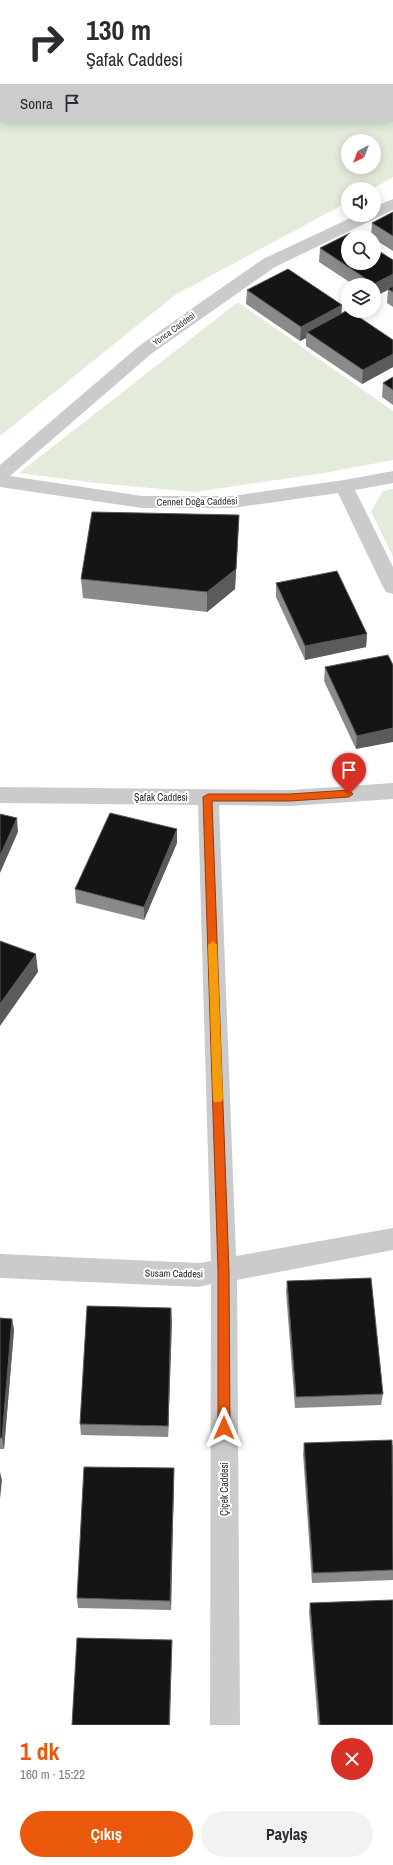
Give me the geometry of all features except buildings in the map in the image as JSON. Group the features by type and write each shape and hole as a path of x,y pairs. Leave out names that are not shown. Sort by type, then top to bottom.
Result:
{"street":[{"path":"381,210 393,204"},
{"name":"Yonca Caddesi","path":"0,475 145,350 275,268 357,222"},
{"name":"Cennet Doğa Caddesi","path":"0,481 142,502 232,502 344,486 393,477"},
{"path":"344,486 393,587"},
{"name":"Şafak Caddesi","path":"0,795 290,798 393,791"},
{"name":"Çiçek Caddesi","path":"208,797 224,1271 225,1725"},
{"name":"Susam Caddesi","path":"0,1266 199,1275 393,1239"}],"green space":[{"path":"0,122 393,122 393,177 381,184 381,182 341,182 341,206 175,295 0,436"},
{"path":"238,302 393,411 393,460 324,473 195,492 95,483 19,473"},
{"path":"393,489 393,557 371,511 383,491"}],"slow traffic":[{"path":"213,945 218,1099"}],"route":[{"path":"224,1428 224,1271 208,797 290,798 349,794"}]}
